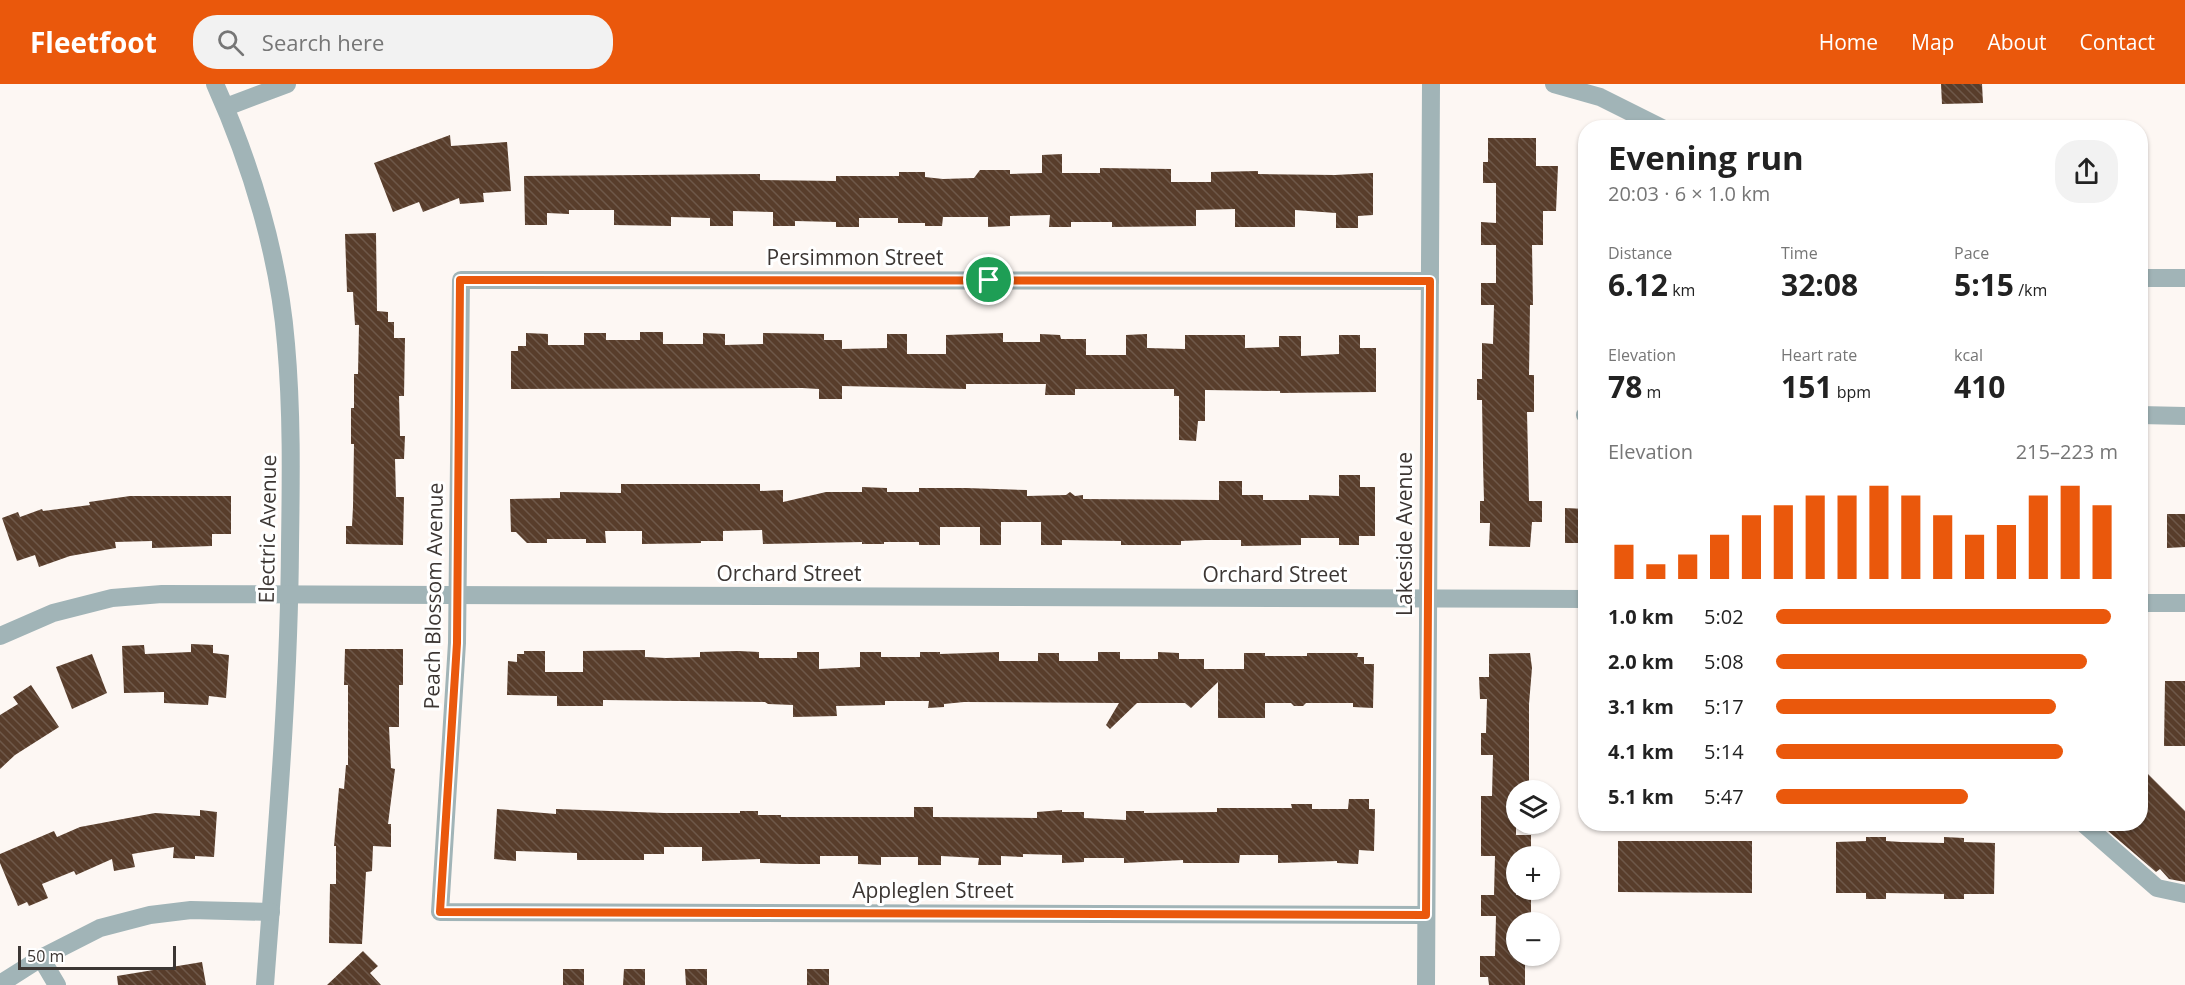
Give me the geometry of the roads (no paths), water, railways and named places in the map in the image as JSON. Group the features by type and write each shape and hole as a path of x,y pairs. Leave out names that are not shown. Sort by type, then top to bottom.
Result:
{"street":[{"name":"Electric Avenue","path":"215,84 251,175 273,259 286,342 291,426 287,699 265,985"},
{"path":"226,107 287,84"},
{"name":"Lakeside Avenue","path":"1426,985 1431,84"},
{"path":"1554,84 1600,97 1646,120"},
{"path":"2148,278 2185,278"},
{"name":"Persimmon Street","path":"460,280 1430,281"},
{"name":"Peach Blossom Avenue","path":"440,912 455,697 460,280"},
{"path":"2148,416 2185,416"},
{"name":"Orchard Street","path":"0,636 53,613 112,598 162,594 1578,599"},
{"path":"2148,603 2185,603"},
{"path":"2092,831 2157,888 2185,894"},
{"path":"0,984 41,958 100,928 150,915 191,910 271,912"},
{"name":"Appleglen Street","path":"440,912 1426,915"},
{"path":"41,958 57,985"}]}
